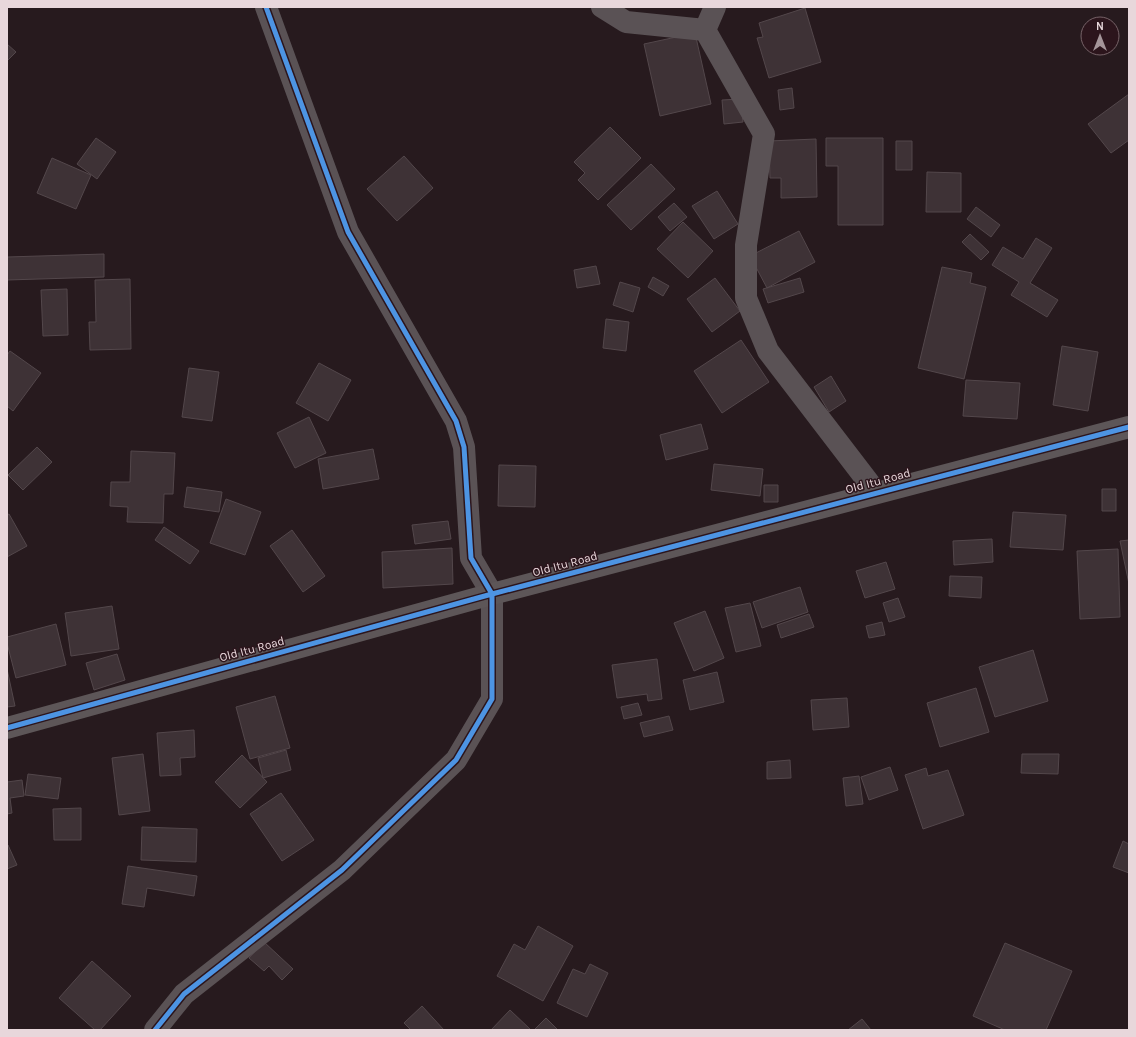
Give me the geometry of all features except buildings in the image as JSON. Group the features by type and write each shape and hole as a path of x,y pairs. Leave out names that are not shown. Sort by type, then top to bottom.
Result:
{"street":[{"path":"155,1030 184,994 342,870 456,760 492,699 492,594 471,558 464,447 456,421 348,232 266,7"},
{"path":"602,7 626,22 705,30"},
{"path":"705,30 715,7"},
{"path":"705,30 764,134 746,245 746,298 768,350 876,492"},
{"name":"Old Itu Road","path":"7,728 492,594 1129,426"}],"cycle path":[{"path":"155,1030 184,994 342,870 456,760 492,699 492,594 471,558 464,447 456,421 348,232 266,7"},
{"path":"7,728 492,594 1129,427"}]}
